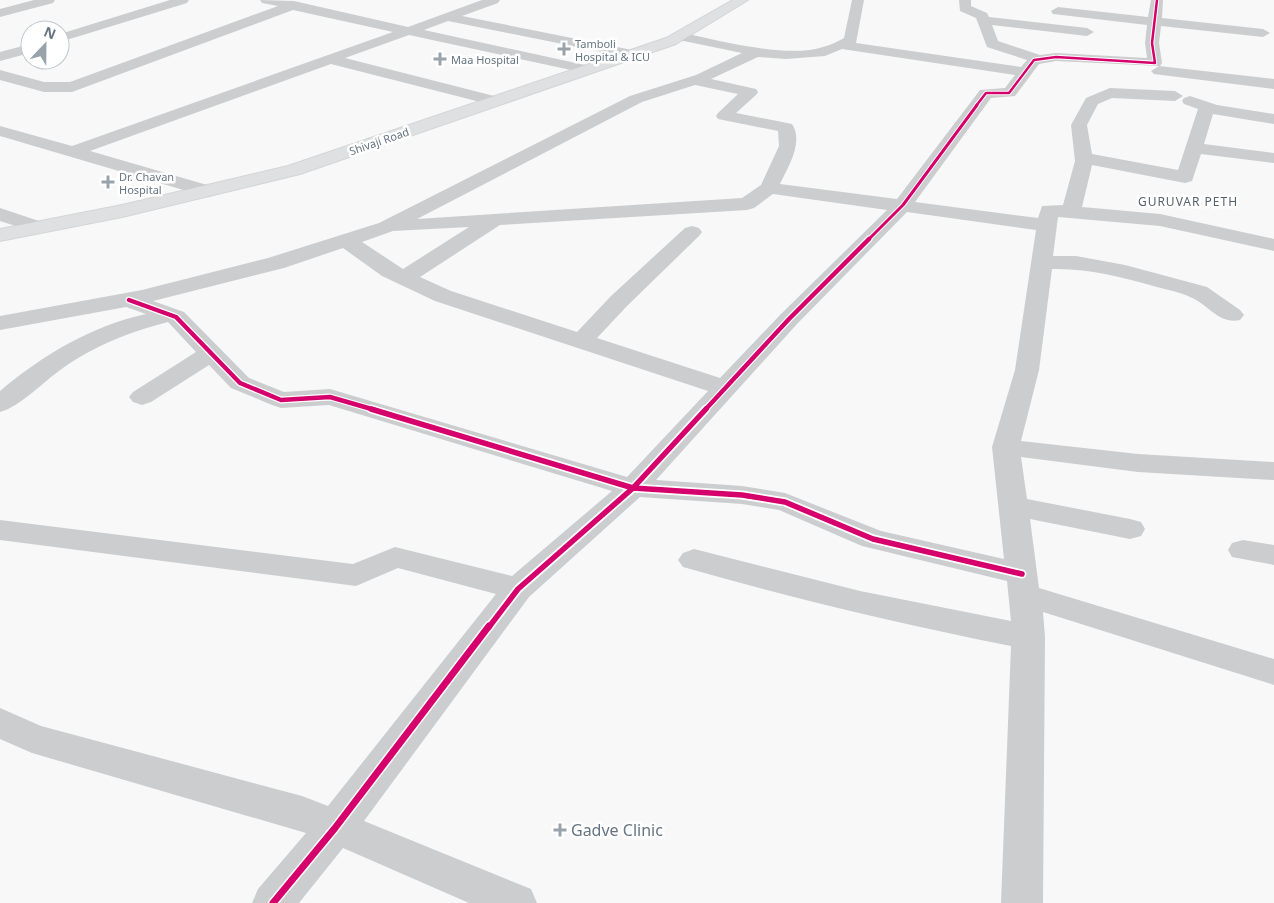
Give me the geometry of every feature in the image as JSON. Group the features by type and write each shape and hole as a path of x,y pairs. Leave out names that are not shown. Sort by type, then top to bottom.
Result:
{"main road":[{"name":"Shivaji Road","path":"0,235 122,211 294,170 632,54 679,36 742,0"}],"street":[{"path":"0,13 49,0"},
{"path":"70,35 183,0"},
{"path":"266,0 412,30 585,69"},
{"path":"5,79 52,88 72,87 308,0"},
{"path":"72,152 493,0"},
{"path":"679,36 756,52 786,55 825,52 850,40 858,0"},
{"path":"965,0 965,8 982,16 992,44 1032,66"},
{"path":"1058,11 1152,38 1274,84"},
{"path":"447,17 632,54"},
{"path":"983,20 1099,33"},
{"path":"273,903 335,828 518,589 633,488 789,319 903,205 986,93 1009,93 1032,66 1056,56 1152,38 1263,33"},
{"path":"1152,38 1175,96"},
{"path":"842,45 1032,66"},
{"path":"0,57 20,51"},
{"path":"2,319 129,300 276,262 386,227 636,99 694,80 756,52"},
{"path":"330,59 496,100"},
{"path":"386,227 747,204 769,188 788,146 786,128 724,116 750,92 694,80"},
{"path":"1071,212 1084,158 1079,125 1092,101 1110,93 1175,96 1207,106 1274,119"},
{"path":"1084,158 1185,176 1207,106"},
{"path":"0,131 207,190"},
{"path":"1195,148 1274,158"},
{"path":"769,188 1047,226"},
{"path":"1022,903 1028,637 1006,447 1027,370 1049,210 1160,220 1274,245"},
{"path":"0,214 38,228"},
{"path":"404,278 494,220"},
{"path":"582,341 619,301 692,232"},
{"path":"346,240 390,271 443,296 725,388"},
{"path":"1042,263 1076,262 1125,271 1199,292 1232,315"},
{"path":"129,300 176,317 240,383 281,400 330,397 633,488 742,495 785,502 873,539 1023,584 1274,672"},
{"path":"0,404 21,385 42,371 113,330 169,314"},
{"path":"142,397 210,354"},
{"path":"1006,447 1138,463 1274,471"},
{"path":"1013,506 1130,530"},
{"path":"0,530 356,575 395,557 518,589"},
{"path":"1243,550 1274,555"},
{"path":"694,560 779,584 902,613 1028,637"},
{"path":"3,728 32,738 302,813 516,903"}],"cycle path":[{"path":"273,903 335,828 518,589 633,488 789,319 903,205 986,93 1009,93 1034,60 1056,57 1155,63 1152,43 1157,0"},
{"path":"129,300 176,317 240,383 281,400 330,397 633,488 742,495 785,502 873,539 1022,574"}],"place":[{"name":"Tamboli Hospital & ICU","path":"564,49"},
{"name":"Maa Hospital","path":"440,59"},
{"name":"Dr. Chavan Hospital","path":"108,182"},
{"name":"Gadve Clinic","path":"560,830"}],"district":[{"name":"GURUVAR PETH","path":"1188,201"}]}
